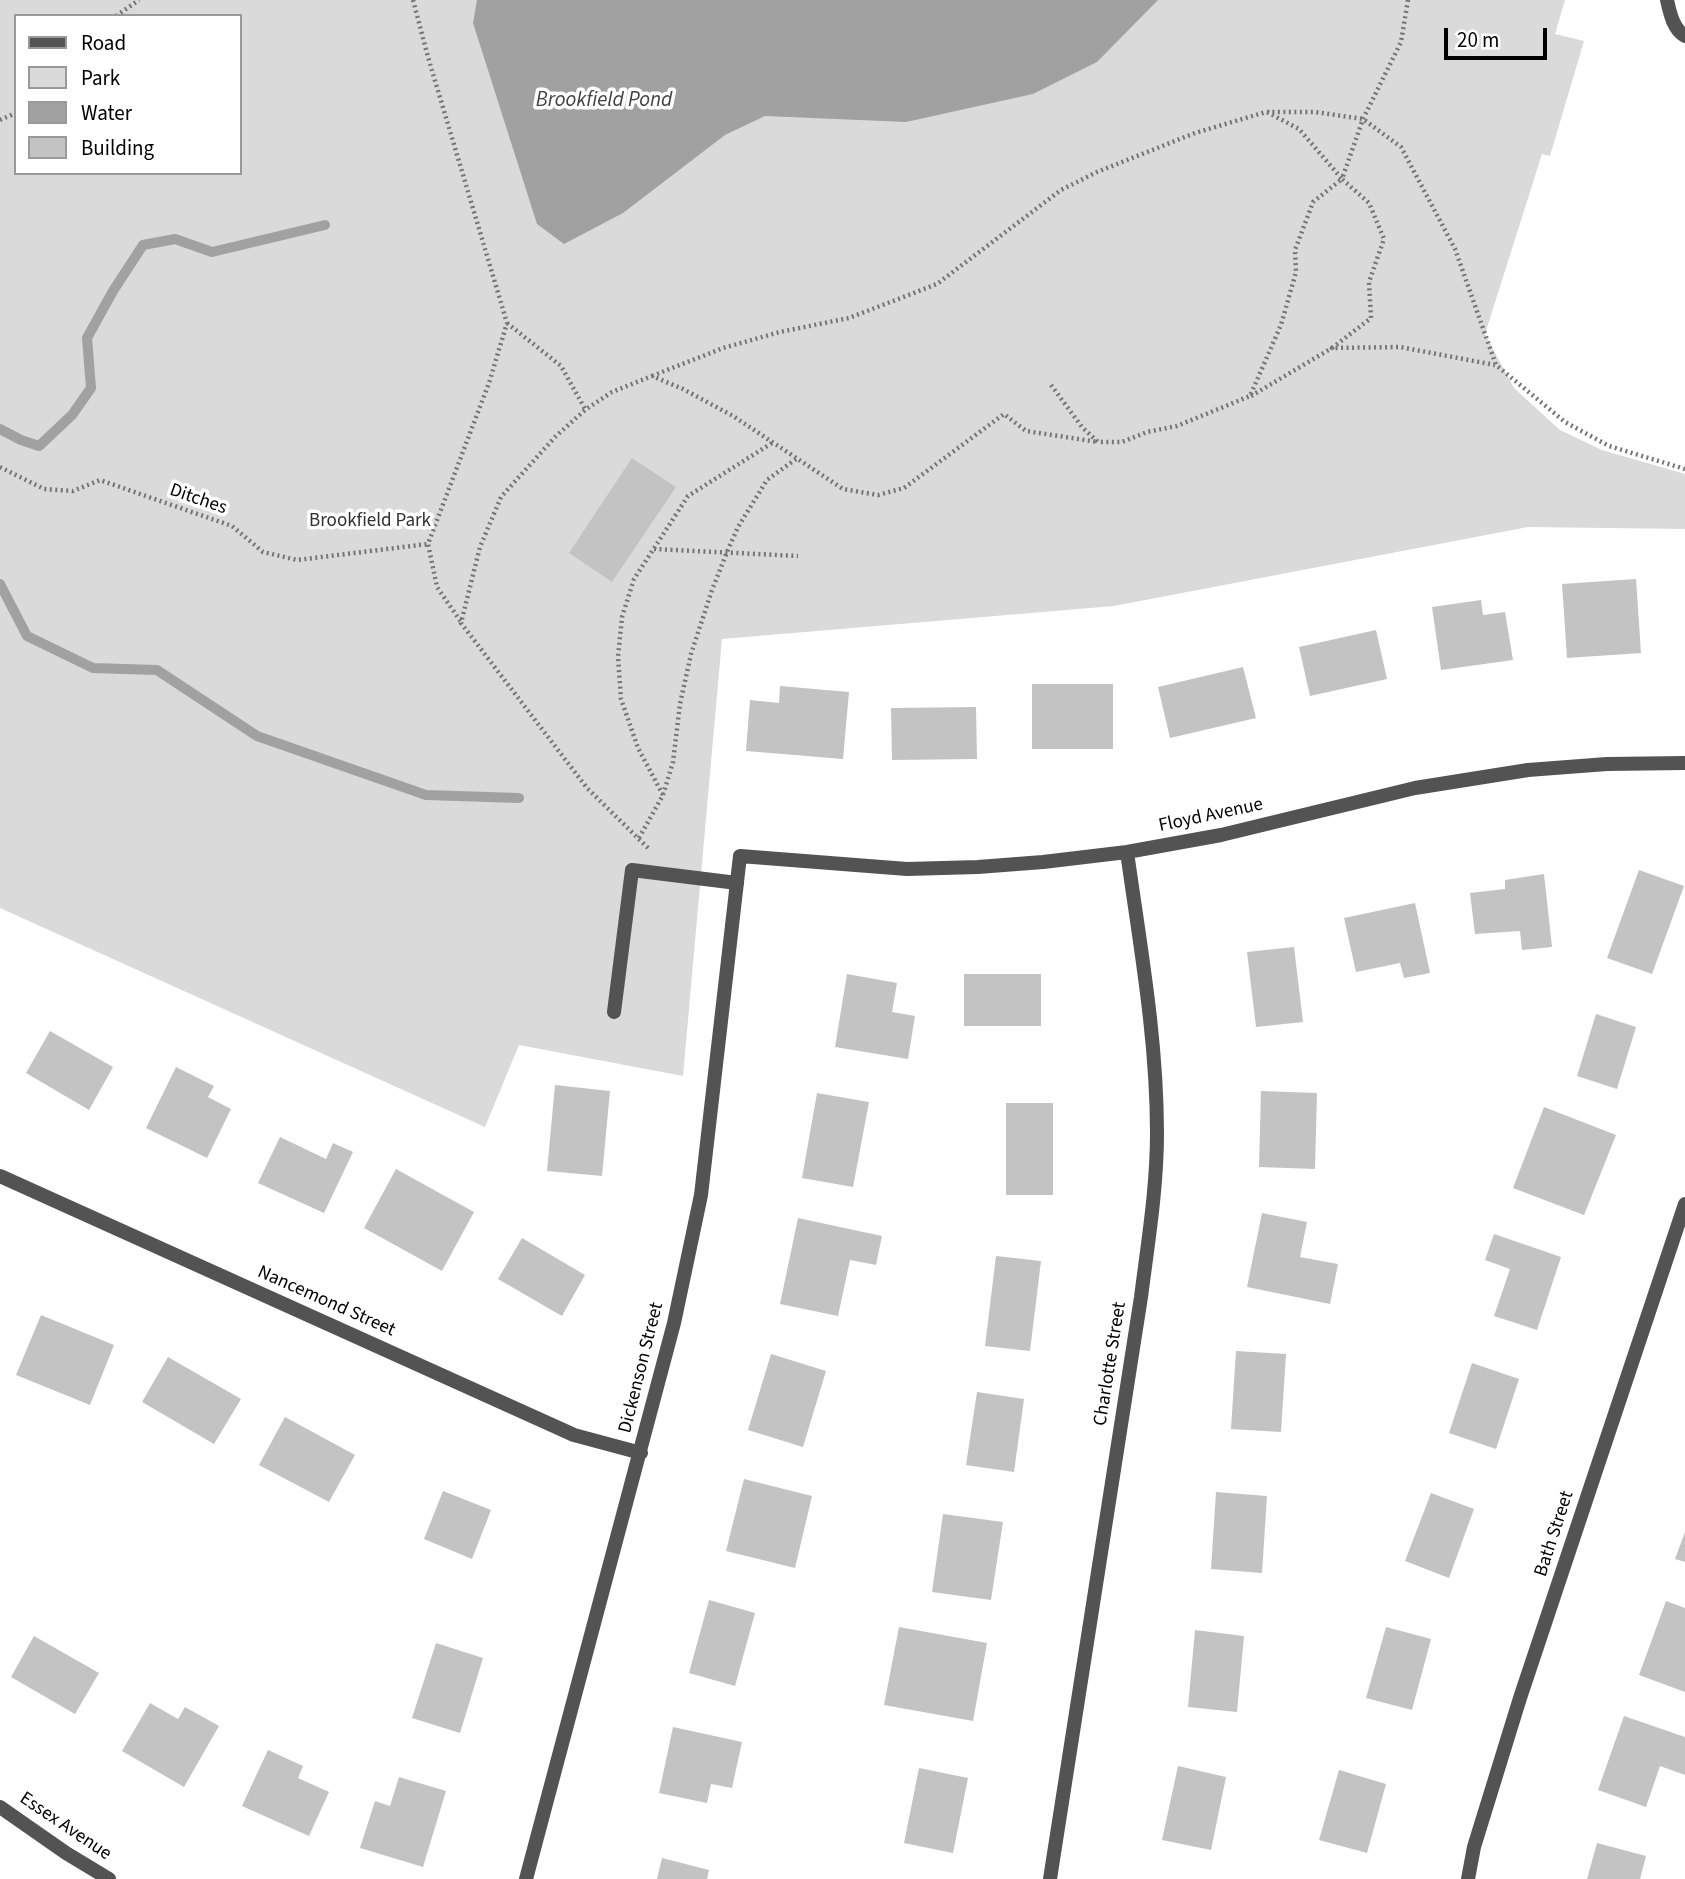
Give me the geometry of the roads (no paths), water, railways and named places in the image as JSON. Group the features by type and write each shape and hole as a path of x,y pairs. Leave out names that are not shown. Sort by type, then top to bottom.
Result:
{"street":[{"path":"1667,0 1671,16 1680,33 1685,36"},
{"name":"Floyd Avenue","path":"740,856 907,869 1030,863 1126,852 1221,835 1415,788 1528,770 1607,764 1685,763"},
{"name":"Charlotte Street","path":"1050,1879 1153,1205 1157,1133 1154,1068 1149,1007 1126,852"},
{"name":"Dickenson Street","path":"526,1879 674,1323 701,1195 740,856"},
{"path":"614,1013 632,870 737,883"},
{"name":"Nancemond Street","path":"0,1177 574,1435 640,1453"},
{"name":"Bath Street","path":"1468,1879 1474,1847 1520,1698 1685,1204"},
{"name":"Essex Avenue","path":"0,1807 109,1879"}],"water":[{"name":"Brookfield Pond","path":"477,0 1158,0 1097,62 1033,94 906,122 765,116 725,135 623,213 564,244 537,224 473,23"}],"waterway":[{"path":"0,429 39,446 72,415 91,388 87,338 143,245 175,239 212,252 325,225"},
{"path":"0,584 27,636 93,668 157,670 257,736 426,795 519,798"}],"park label":[{"name":"Brookfield Park","path":"370,522"}]}
